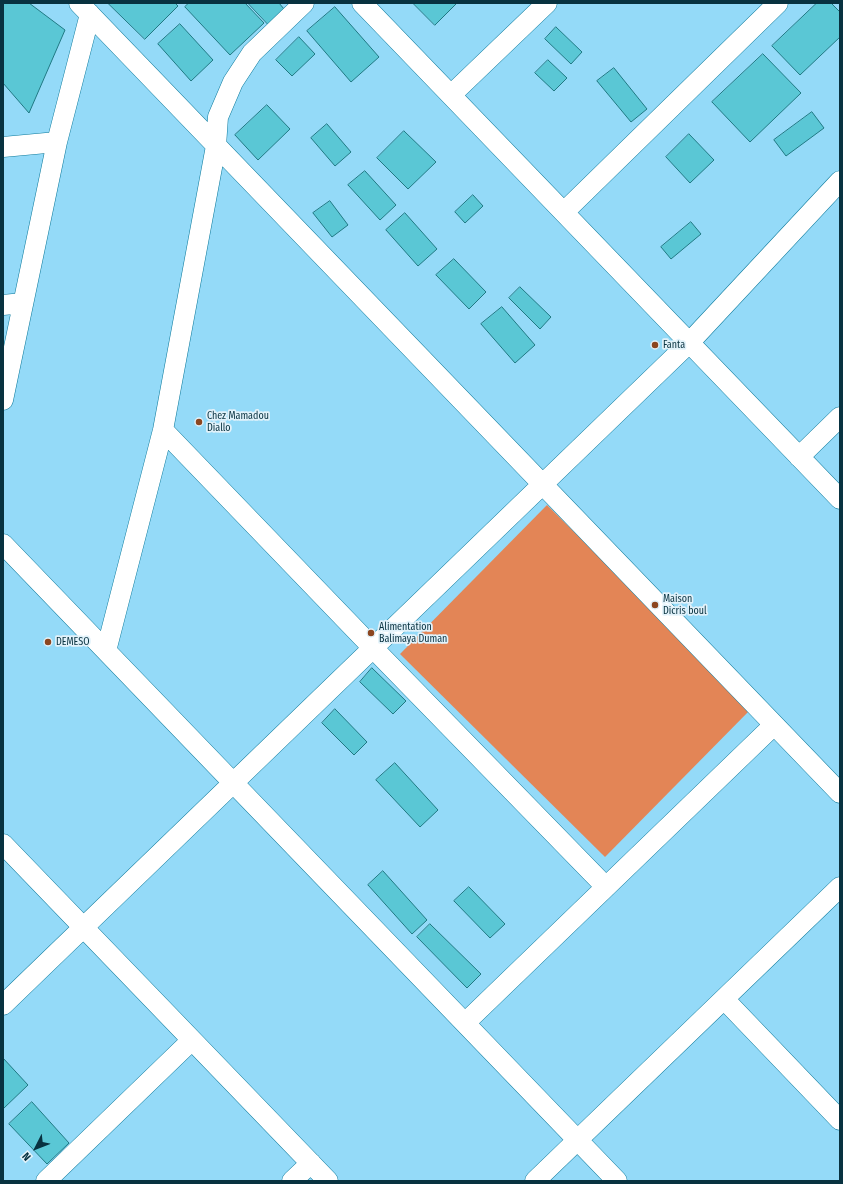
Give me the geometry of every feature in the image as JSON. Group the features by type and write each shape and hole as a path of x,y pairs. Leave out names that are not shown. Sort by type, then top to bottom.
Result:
{"street":[{"path":"106,651 163,430 216,146 218,117 233,82 252,53 304,3"},
{"path":"362,3 840,499"},
{"path":"451,96 547,3"},
{"path":"564,212 778,3"},
{"path":"84,9 840,793"},
{"path":"3,400 84,9"},
{"path":"3,147 57,142"},
{"path":"3,1005 689,343 840,181"},
{"path":"3,305 23,303"},
{"path":"799,457 840,417"},
{"path":"163,430 606,887"},
{"path":"3,544 617,1181"},
{"path":"465,1023 774,725"},
{"path":"3,844 328,1181"},
{"path":"535,1181 840,887"},
{"path":"724,999 840,1120"},
{"path":"46,1181 192,1040"},
{"path":"292,1181 311,1163"}],"shaded area":[{"path":"547,505 752,708 605,857 400,654"}],"building":[{"path":"3,3 29,3 65,30 29,113 3,83"},
{"path":"108,3 175,3 178,6 145,39"},
{"path":"189,3 245,3 264,23 230,55 185,7"},
{"path":"248,3 279,3 284,9 268,24"},
{"path":"413,3 457,3 435,25"},
{"path":"817,3 831,3 840,12 840,37 800,75 772,46"},
{"path":"335,7 379,57 351,82 307,31"},
{"path":"180,24 213,60 191,81 158,44"},
{"path":"556,27 582,52 571,64 545,39"},
{"path":"299,37 315,54 292,76 276,60"},
{"path":"763,54 801,93 750,142 712,102"},
{"path":"548,60 567,78 554,91 535,73"},
{"path":"614,68 647,109 631,122 597,81"},
{"path":"267,105 290,129 258,160 235,135"},
{"path":"812,112 824,128 786,156 774,140"},
{"path":"327,124 351,152 335,166 311,138"},
{"path":"404,131 436,162 408,189 377,158"},
{"path":"689,134 714,160 690,183 666,157"},
{"path":"365,171 396,205 380,220 348,185"},
{"path":"473,195 483,206 465,223 455,212"},
{"path":"330,201 348,225 332,237 313,213"},
{"path":"405,213 437,249 418,266 386,230"},
{"path":"691,222 701,234 671,259 661,247"},
{"path":"454,259 486,292 469,309 436,275"},
{"path":"520,287 551,317 540,329 509,298"},
{"path":"502,307 535,345 515,363 481,324"},
{"path":"372,668 406,701 393,714 360,682"},
{"path":"335,709 367,742 354,755 322,723"},
{"path":"395,763 438,810 420,827 376,780"},
{"path":"383,871 427,920 412,934 368,885"},
{"path":"469,887 505,924 490,938 454,901"},
{"path":"430,924 481,974 467,988 417,937"},
{"path":"3,1058 28,1085 3,1109"},
{"path":"32,1102 69,1143 47,1164 9,1124"}],"place":[{"name":"Fanta","path":"655,345"},
{"name":"Chez Mamadou Diallo","path":"199,422"},
{"name":"Maison Dicris boul","path":"655,605"},
{"name":"Alimentation Balimaya Duman","path":"371,633"},
{"name":"DEMESO","path":"48,642"}]}
